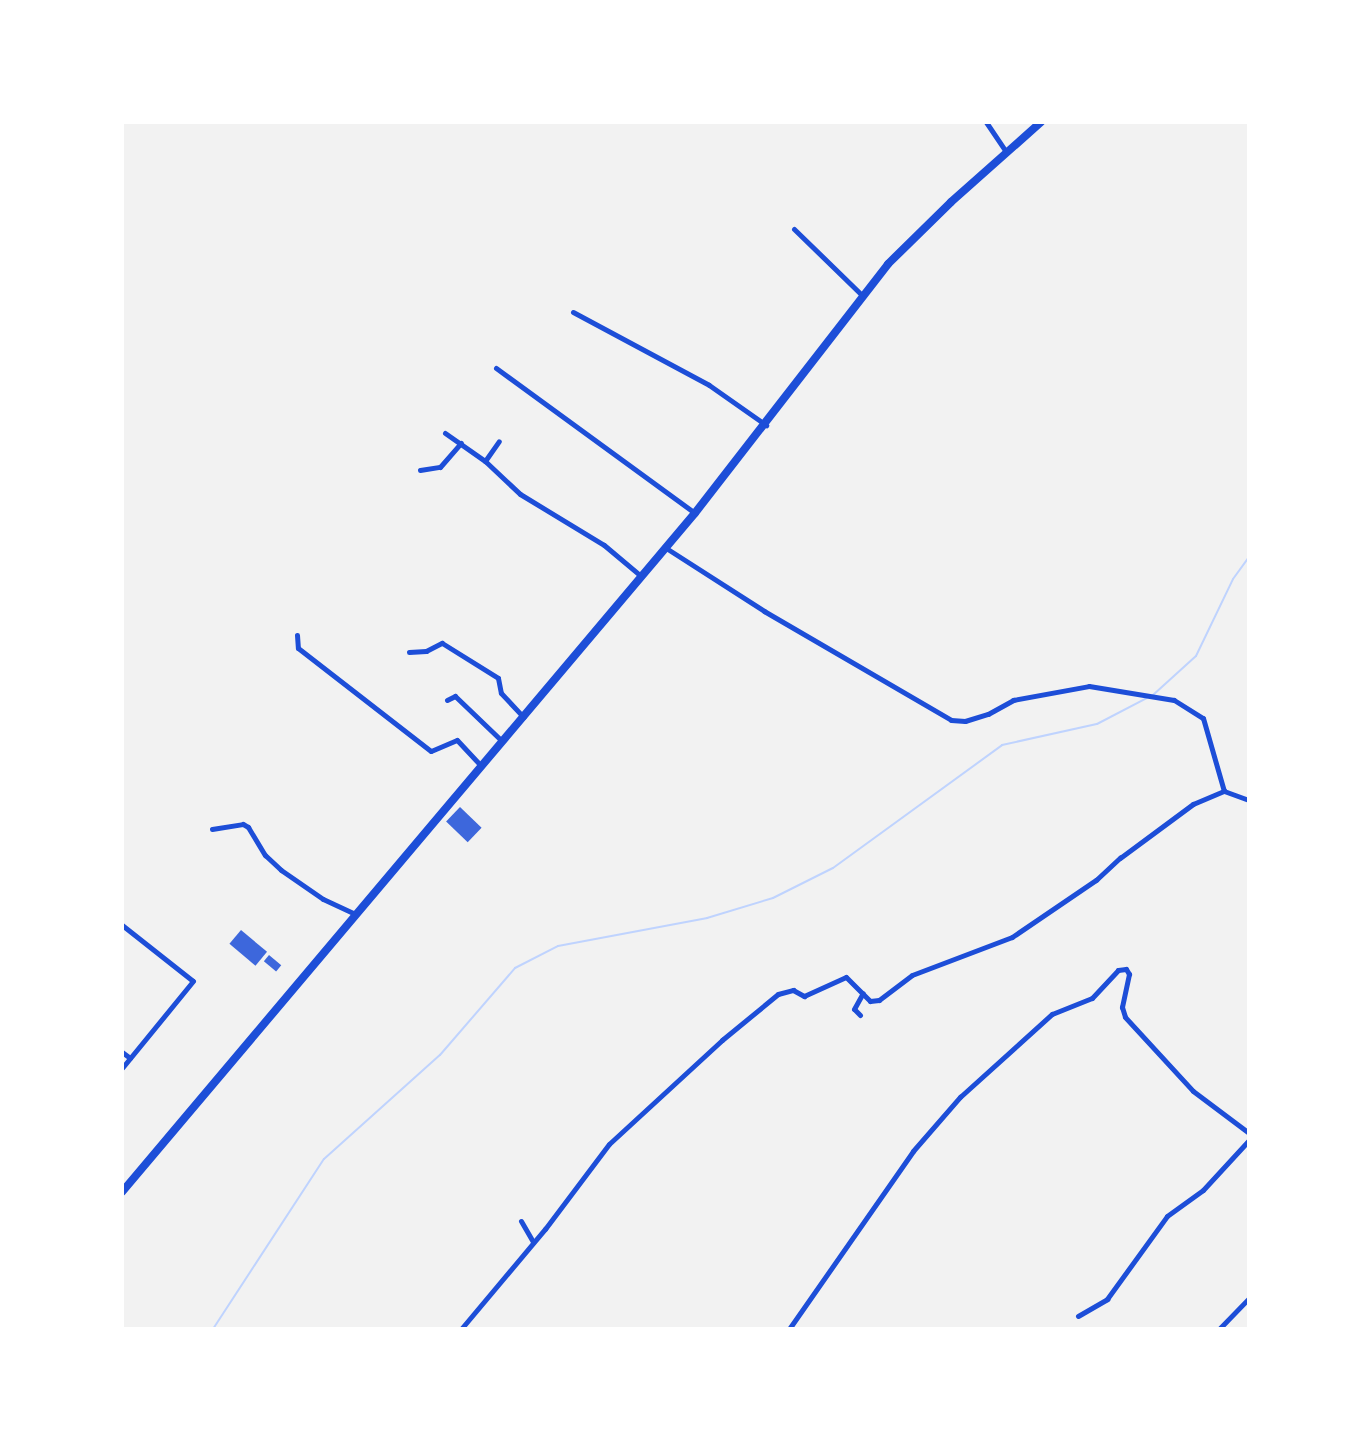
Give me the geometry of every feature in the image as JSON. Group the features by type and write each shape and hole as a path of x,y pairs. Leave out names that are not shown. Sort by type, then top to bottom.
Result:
{"main road":[{"path":"122,1192 695,513 767,425 863,296 917,234 1041,122"}],"street":[{"path":"986,122 1006,153"},
{"path":"794,229 863,296"},
{"path":"573,312 709,385 767,425"},
{"path":"496,368 695,513"},
{"path":"445,433 485,461 520,494 604,545 642,577"},
{"path":"485,461 499,441"},
{"path":"420,470 440,467 452,449 462,443"},
{"path":"666,548 764,611 951,720 965,721 988,714 1013,700 1089,686 1174,700 1203,718 1224,791"},
{"path":"297,635 298,648 431,751 457,740 481,766"},
{"path":"409,652 426,651 442,643 498,678 501,693 523,717"},
{"path":"447,700 455,696 502,742"},
{"path":"461,1329 609,1144 722,1040 778,994 793,990 804,996 841,977 849,978 870,1001 879,1000 912,975 1012,937 1096,880 1120,858 1193,804 1224,791 1249,800"},
{"path":"212,829 243,824 265,855 281,870 323,899 356,914"},
{"path":"122,925 193,981 122,1068"},
{"path":"789,1329 913,1151 960,1097 1052,1014 1092,998 1118,970 1126,969 1129,974 1122,1007 1125,1017 1193,1091 1249,1133"},
{"path":"860,1015 854,1009 863,993"},
{"path":"122,1052 130,1058"},
{"path":"1078,1316 1107,1299 1167,1216 1203,1190 1249,1140"},
{"path":"521,1221 533,1242"},
{"path":"1219,1329 1249,1298"}],"building":[{"path":"460,807 482,828 468,842 446,821"},
{"path":"241,930 267,952 255,966 229,944"},
{"path":"269,955 281,965 276,971 264,961"}],"waterway":[{"path":"1153,695 1196,656 1233,579 1249,557"},
{"path":"213,1329 324,1159 440,1055 515,968 558,946 707,918 773,898 833,868 1002,745 1097,724 1147,698"}]}
